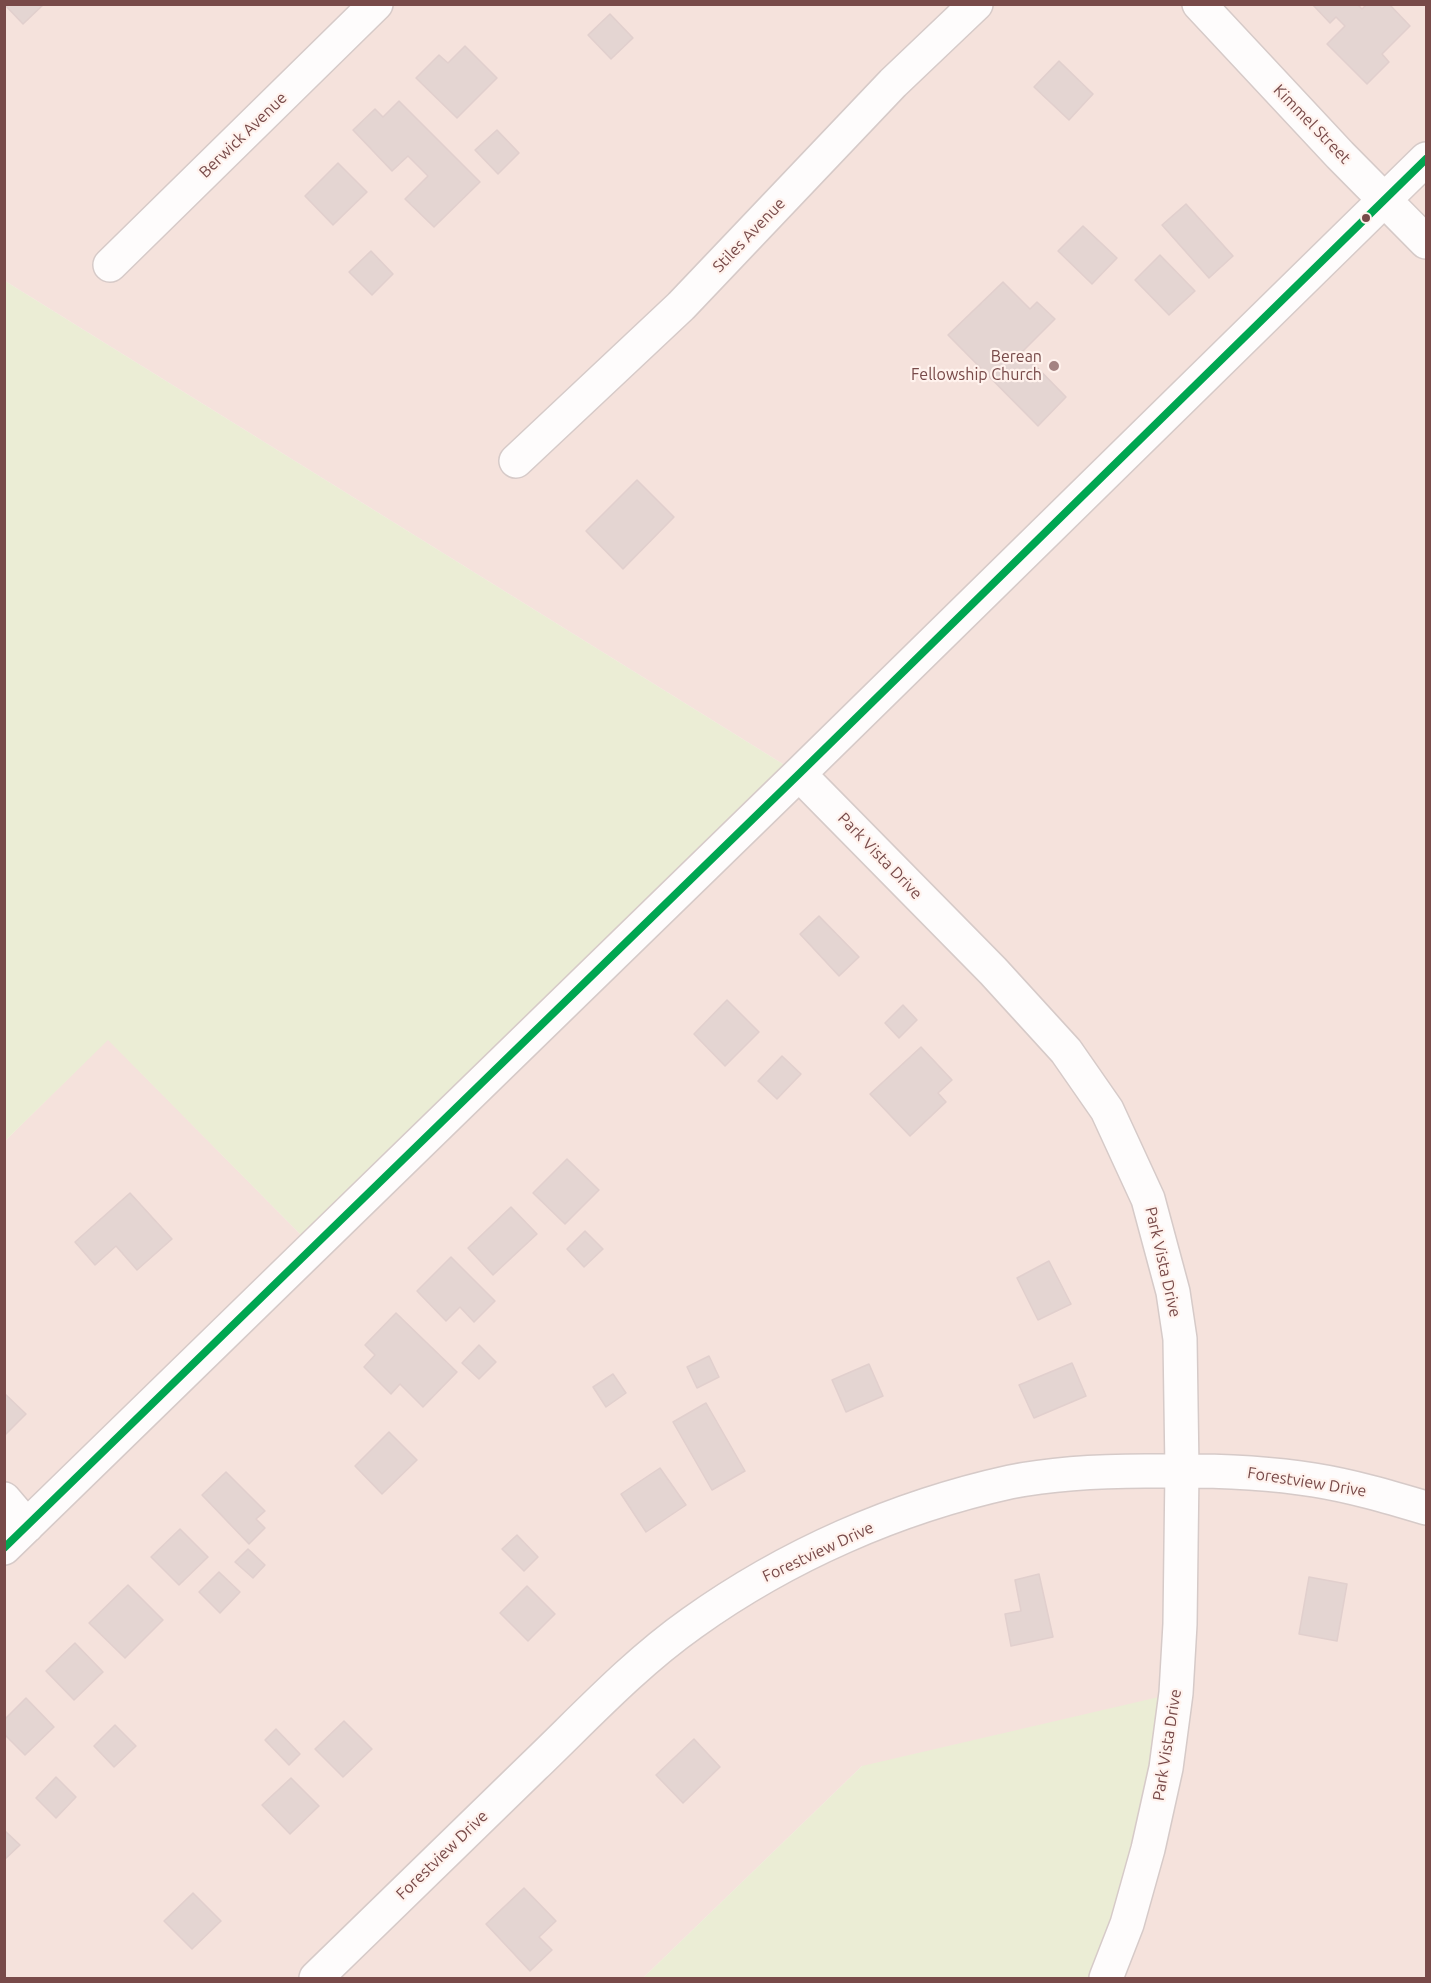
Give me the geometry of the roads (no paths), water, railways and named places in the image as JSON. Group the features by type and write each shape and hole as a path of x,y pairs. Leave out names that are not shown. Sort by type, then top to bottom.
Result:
{"street":[{"name":"Berwick Avenue","path":"110,265 376,4"},
{"name":"Stiles Avenue","path":"516,461 681,306 893,83 976,4"},
{"name":"Kimmel Street","path":"1199,4 1340,155 1426,242"},
{"path":"4,1499 16,1537 1426,159"},
{"name":"Park Vista Drive","path":"799,774 993,971 1066,1051 1107,1110 1148,1199 1173,1292 1180,1339 1182,1470 1180,1624 1176,1693 1166,1768 1148,1849 1127,1924 1106,1978"},
{"name":"Forestview Drive","path":"316,1978 625,1677 692,1623 778,1567 827,1544 897,1516 963,1494 1003,1484 1090,1471 1233,1471 1314,1480 1380,1494 1426,1508"}],"place":[{"name":"Berean Fellowship Church","path":"1054,366"}]}
